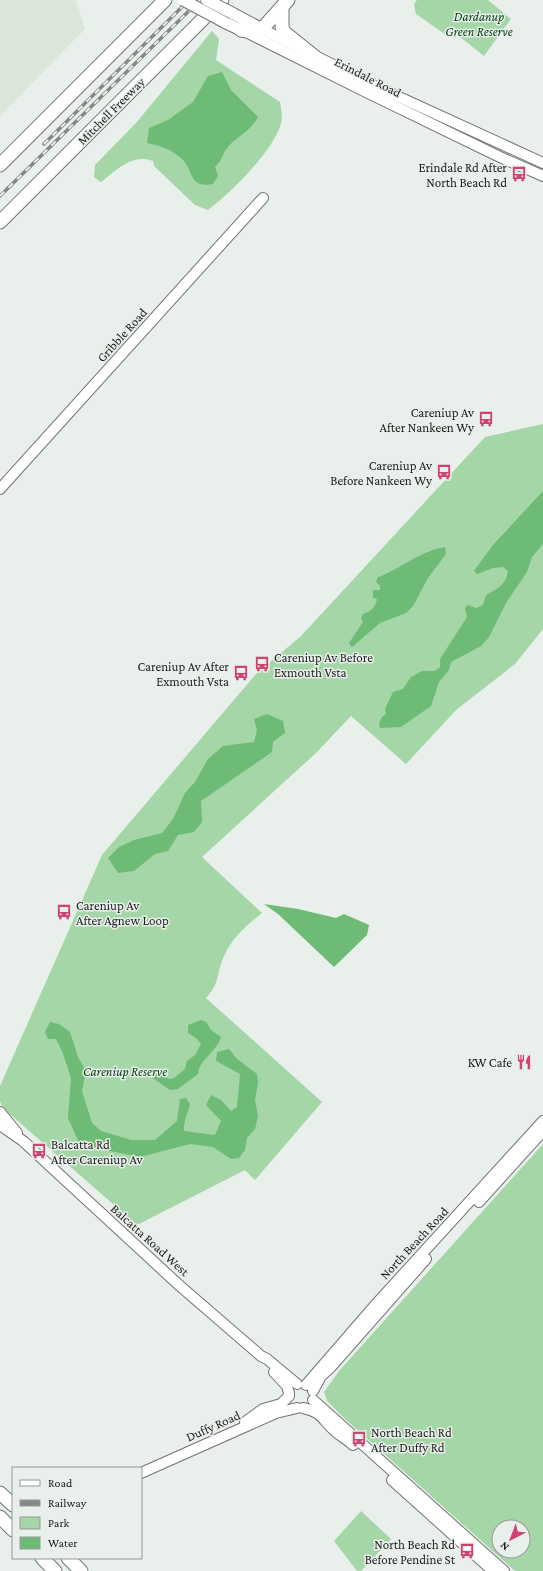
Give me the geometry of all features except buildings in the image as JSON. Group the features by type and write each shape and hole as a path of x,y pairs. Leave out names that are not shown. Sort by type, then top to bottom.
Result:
{"highway":[{"path":"0,165 165,0"},
{"name":"Mitchell Freeway","path":"0,222 222,0"},
{"path":"241,30 253,32 262,30 285,4"},
{"path":"285,4 282,27 284,32 314,56"},
{"path":"0,1486 12,1492"},
{"path":"0,1493 12,1504"},
{"path":"0,1516 12,1521"},
{"path":"0,1516 12,1529"},
{"path":"43,1559 55,1571"},
{"path":"69,1559 81,1571"}],"main road":[{"name":"Erindale Road","path":"183,0 224,22 382,100 543,176"},
{"name":"Erindale Road","path":"207,0 314,56 465,128 543,163"},
{"name":"Gribble Road","path":"0,489 263,198"},
{"name":"Balcatta Road West","path":"0,1112 23,1141"},
{"name":"North Beach Road","path":"307,1390 381,1299 543,1120"},
{"name":"Balcatta Road West","path":"0,1125 23,1141 180,1286 261,1356 268,1359 307,1390"},
{"name":"North Beach Road","path":"307,1390 330,1368 429,1256 543,1131"},
{"name":"Balcatta Road West","path":"261,1356 265,1363 287,1386 291,1403 300,1408"},
{"name":"Duffy Road","path":"141,1467 239,1425 263,1409 281,1404 289,1394 307,1390"},
{"path":"300,1408 309,1406 307,1390"},
{"path":"307,1390 504,1571"},
{"name":"Duffy Road","path":"142,1473 276,1413 300,1408"},
{"path":"300,1408 314,1410 323,1416 335,1431 493,1571"}],"shaded area":[{"path":"0,0 76,0 85,29 0,116"}],"green space":[{"name":"Dardanup Green Reserve","path":"417,0 488,0 511,19 484,56 459,36 446,35 416,14 414,4"},
{"path":"212,31 219,39 216,60 280,102 282,115 281,123 277,134 261,158 239,183 208,210 195,205 154,166 153,161 138,159 132,161 119,168 101,182 94,177 95,165 136,123"},
{"name":"Careniup Reserve","path":"543,424 543,629 515,664 456,710 406,764 351,716 316,753 202,857 262,913 241,931 228,948 222,960 214,987 206,998 322,1102 255,1180 245,1170 137,1225 3,1108 0,1101 0,1086 102,855 256,674 301,636 485,437"},
{"path":"543,1144 543,1571 515,1571 502,1559 531,1559 531,1519 491,1519 491,1550 343,1417 327,1401 324,1392 339,1371"},
{"path":"361,1511 391,1539 361,1571 357,1571 334,1541"}],"water":[{"path":"222,72 231,90 258,117 251,127 225,151 215,167 218,176 213,184 199,184 192,177 188,167 181,158 165,148 147,143 149,128 168,120 193,102 208,76"},
{"path":"543,491 543,544 532,557 527,572 506,603 489,637 481,646 451,662 449,670 439,682 431,706 401,727 380,728 379,724 382,717 386,714 385,709 393,692 403,689 411,677 422,671 435,671 440,667 440,659 467,617 465,608 468,605 476,608 483,605 486,595 498,588 503,583 508,571 503,567 493,568 477,574 474,571 493,545"},
{"path":"445,547 446,554 428,578 413,606 406,613 380,623 352,647 349,643 363,622 361,618 363,614 372,609 376,602 377,599 373,598 373,590 380,590 380,586 376,582 378,577 395,570 427,552"},
{"path":"267,714 283,721 285,733 273,742 272,752 201,801 202,822 194,832 178,835 168,851 155,854 134,871 118,873 108,858 119,847 134,840 162,833 173,819 185,793 195,782 208,759 223,746 254,742 257,730 254,719"},
{"path":"264,904 298,909 336,918 344,914 369,925 367,935 334,967 278,914"},
{"path":"201,1020 206,1022 211,1030 221,1037 219,1042 199,1068 198,1074 178,1089 170,1090 150,1076 153,1073 160,1074 169,1079 174,1078 185,1069 187,1061 195,1055 201,1044 196,1038 188,1033 188,1025"},
{"path":"50,1022 59,1024 70,1032 78,1057 86,1071 82,1091 92,1123 101,1131 131,1140 155,1140 177,1121 180,1099 186,1098 190,1104 184,1131 215,1135 221,1121 206,1105 211,1095 221,1100 231,1111 237,1107 240,1074 216,1061 217,1052 229,1049 237,1059 257,1074 258,1083 255,1100 258,1116 255,1129 247,1138 245,1150 239,1158 231,1159 213,1147 190,1144 140,1157 80,1145 68,1118 71,1078 62,1051 56,1039 48,1039 45,1032"}],"railway":[{"path":"44,144 189,0"},
{"path":"0,196 200,0"}],"place":[{"name":"Erindale Rd After North Beach Rd","path":"519,174"},
{"name":"Careniup Av After Nankeen Wy","path":"486,419"},
{"name":"Careniup Av Before Nankeen Wy","path":"444,472"},
{"name":"Careniup Av Before Exmouth Vsta","path":"262,664"},
{"name":"Careniup Av After Exmouth Vsta","path":"241,673"},
{"name":"Careniup Av After Agnew Loop","path":"64,912"},
{"name":"KW Cafe","path":"524,1062"},
{"name":"Balcatta Rd After Careniup Av","path":"39,1151"},
{"name":"North Beach Rd After Duffy Rd","path":"359,1439"},
{"name":"North Beach Rd Before Pendine St","path":"467,1551"}]}
